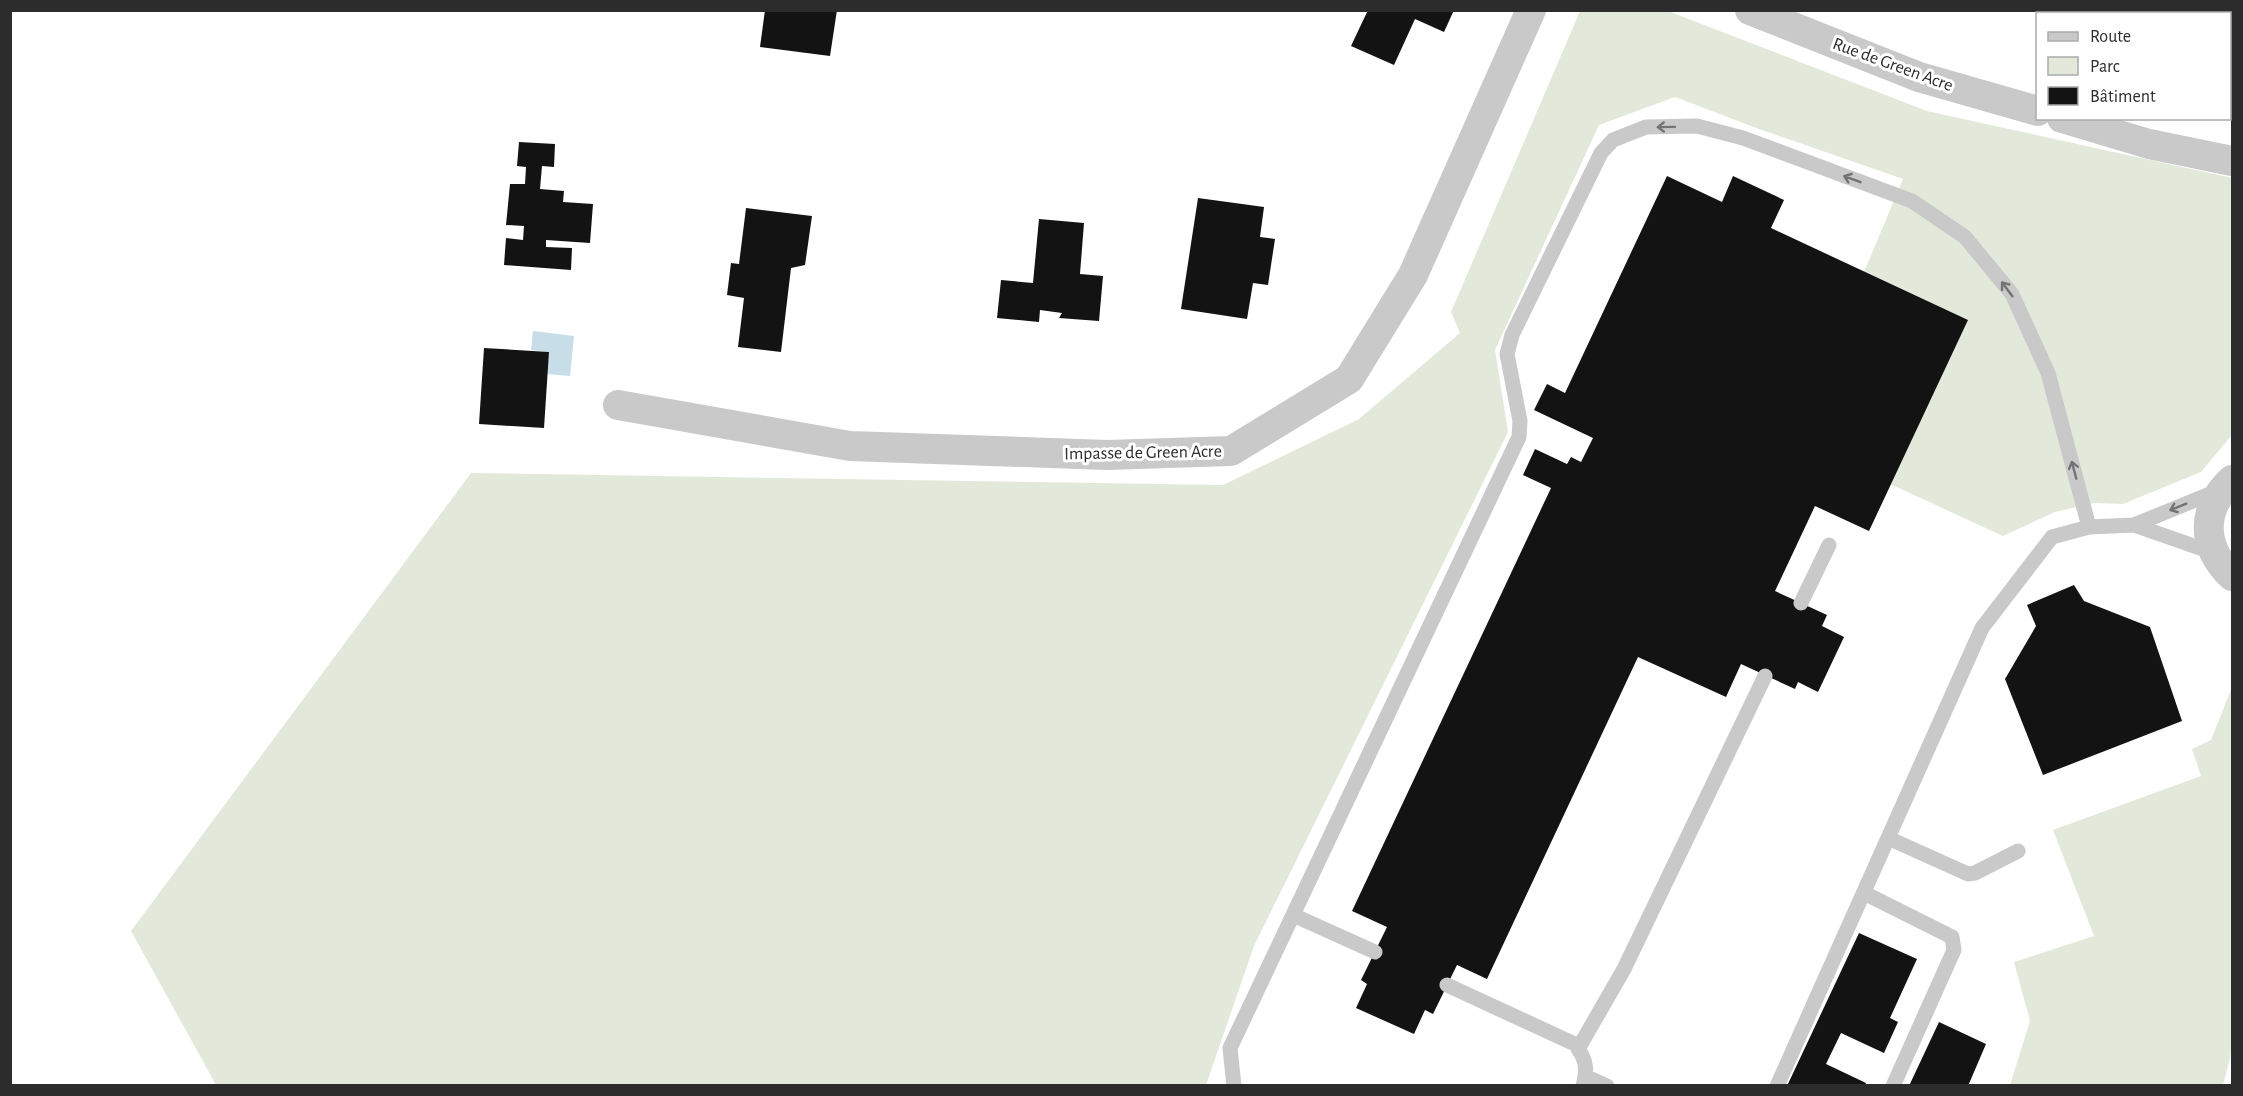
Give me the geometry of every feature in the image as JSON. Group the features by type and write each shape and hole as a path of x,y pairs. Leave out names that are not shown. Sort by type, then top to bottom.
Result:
{"street":[{"name":"Impasse de Green Acre","path":"618,405 850,446 1107,455 1231,451 1349,379 1413,275 1531,10"},
{"name":"Rue de Green Acre","path":"1750,10 1919,77 2036,111"},
{"path":"2069,120 2149,144 2232,161"},
{"path":"2223,565 2209,537 2209,520 2214,504 2227,484"}],"lane":[{"path":"1234,1086 1230,1048 1519,436 1520,422 1507,354 1512,335 1601,153 1613,140 1646,127 1697,126 1743,138 1912,201 1965,237 2012,294 2048,373 2089,527"},
{"path":"1777,1086 1982,628 2052,537 2089,527 2134,525 2227,484"},
{"path":"2134,525 2223,565"},
{"path":"1801,603 1829,545"},
{"path":"1607,1086 1584,1081 1585,1058 1578,1049 1579,1046 1624,969 1766,675"},
{"path":"1888,838 1968,874 1976,873 2018,851"},
{"path":"1864,893 1952,937 1954,950 1893,1086"},
{"path":"1293,915 1375,952"},
{"path":"1447,985 1579,1046"}],"green space":[{"path":"1580,11 1668,11 1927,111 2232,178 2232,435 2201,472 2123,504 2094,503 2055,512 2003,536 1890,484 1864,272 1903,179 1675,97 1599,125 1495,350 1508,432 1254,946 1206,1085 216,1085 131,931 471,473 1223,485 1359,419 1460,333 1451,312"},
{"path":"2232,687 2232,1034 2230,1059 2223,1085 2010,1085 2030,1021 2014,962 2094,936 2053,830 2201,776 2192,749 2211,740"}],"water":[{"path":"533,331 574,336 570,376 547,374 549,352 531,350"}],"building":[{"path":"765,10 837,10 830,56 760,47"},
{"path":"1368,10 1454,10 1444,32 1415,19 1394,65 1351,46"},
{"path":"2044,10 2134,10 2134,12 2044,12"},
{"path":"519,142 555,144 554,167 542,166 540,189 564,191 563,202 593,204 590,243 546,240 546,247 572,248 571,270 504,265 506,238 523,240 524,226 506,225 510,184 525,184 526,167 517,166"},
{"path":"1667,176 1722,202 1733,176 1784,200 1771,228 1968,320 1869,531 1815,506 1775,591 1827,615 1822,626 1844,637 1818,692 1798,682 1795,689 1741,664 1726,697 1638,657 1487,979 1457,965 1433,1014 1425,1010 1414,1034 1356,1008 1367,984 1361,980 1387,927 1352,911 1551,488 1523,475 1535,449 1567,464 1571,457 1581,462 1593,438 1534,410 1547,384 1565,393"},
{"path":"1198,198 1264,207 1260,237 1275,239 1268,285 1253,283 1247,319 1181,309"},
{"path":"746,208 812,216 805,265 791,268 781,352 738,347 744,298 727,295 731,263 739,264"},
{"path":"1039,219 1084,223 1080,274 1103,276 1099,321 1059,318 1062,313 1040,310 1039,322 997,318 1001,280 1033,283"},
{"path":"484,348 549,352 544,428 479,424"},
{"path":"2074,585 2084,601 2150,627 2182,721 2043,775 2005,679 2036,626 2027,605"},
{"path":"1859,933 1917,959 1890,1018 1898,1022 1884,1053 1841,1033 1826,1064 1866,1083 1865,1086 1787,1086"},
{"path":"1939,1022 1986,1044 1968,1086 1909,1086"}]}
